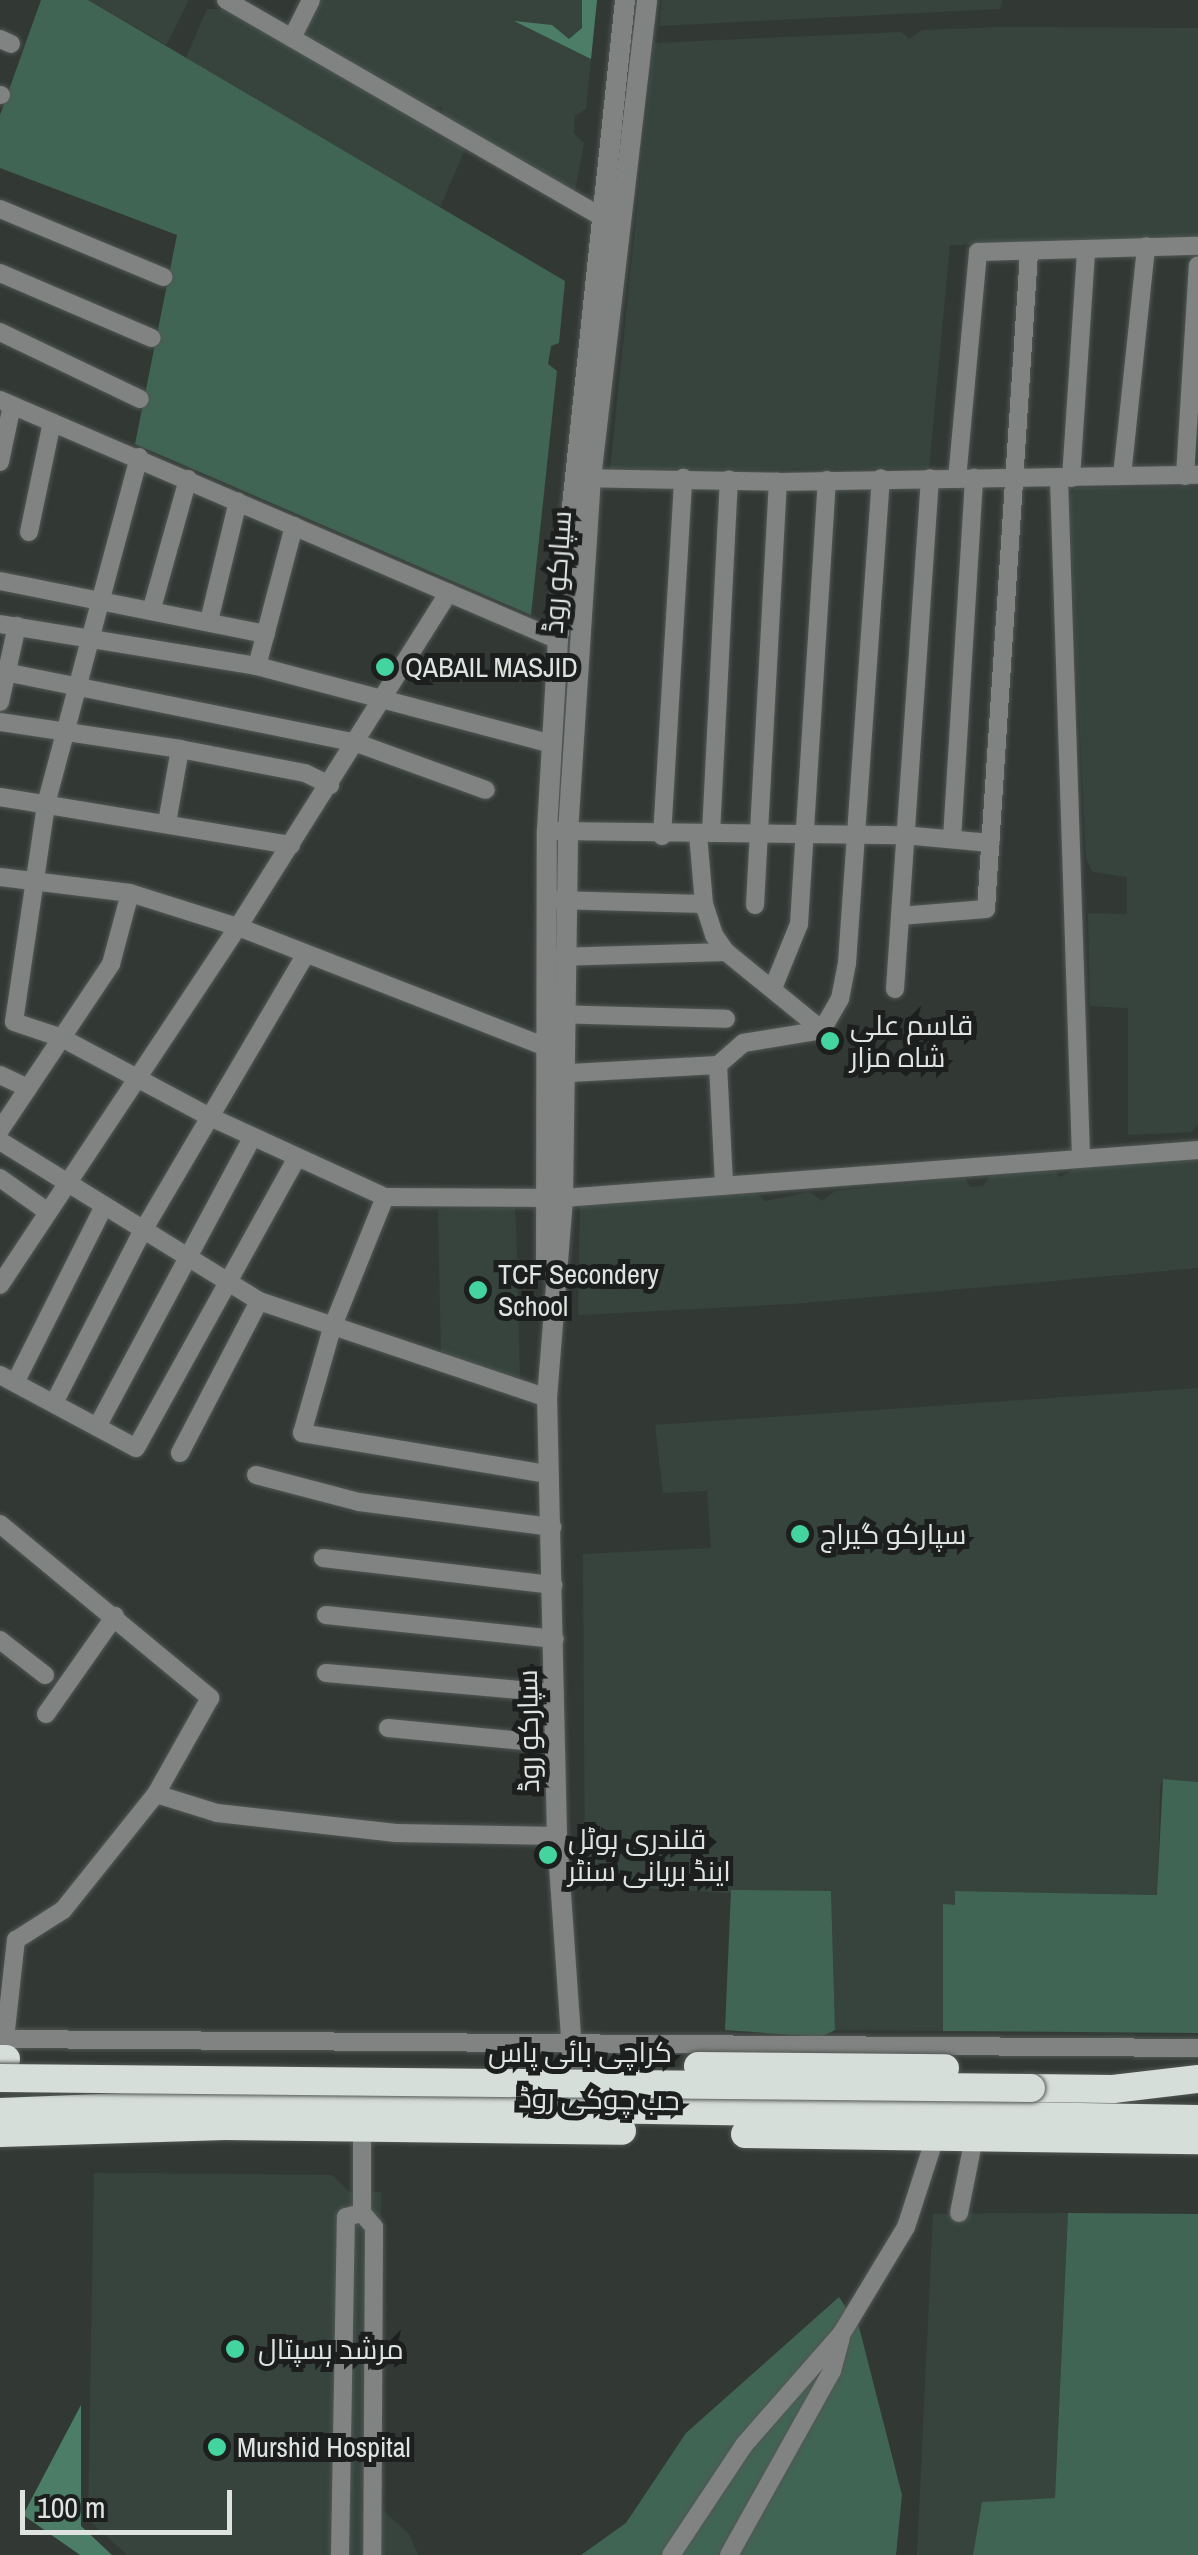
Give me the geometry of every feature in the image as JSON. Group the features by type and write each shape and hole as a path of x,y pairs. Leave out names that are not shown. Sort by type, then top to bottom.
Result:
{"highway":[{"name":"کراچی بائی پاس","path":"2,2055 1029,2079 1111,2072 1158,2080 1198,2079"},
{"path":"0,2112 224,2103 577,2121 1198,2118"},
{"name":"حب چوکی روڈ","path":"0,2133 577,2121 936,2138 1198,2140"}],"street":[{"path":"226,0 603,218"},
{"path":"292,38 311,0"},
{"name":"سپارکو روڈ","path":"577,2121 568,2047 557,1836 548,1474 553,1198 567,1014 556,956 557,831 581,478 625,0"},
{"name":"سپارکو روڈ","path":"557,831 552,744 558,640 647,0"},
{"path":"0,208 163,277"},
{"path":"1122,476 1146,246"},
{"path":"952,839 976,258 982,250 1198,246"},
{"path":"1082,1157 1065,478 1086,250"},
{"path":"900,916 982,913 991,843 1010,477 1029,252"},
{"path":"581,478 778,482 1192,475 1198,265"},
{"path":"0,274 152,338"},
{"path":"0,332 140,399"},
{"path":"0,462 6,403 558,640"},
{"path":"29,532 52,422"},
{"path":"139,457 86,638 46,805 31,880 14,1022 62,1038 252,1138 385,1197 553,1198 1198,1150"},
{"path":"662,836 683,478"},
{"path":"822,1030 840,999 847,962 881,478"},
{"path":"894,990 930,478"},
{"path":"152,608 188,479"},
{"path":"729,479 705,834 704,904 726,952 822,1030"},
{"path":"772,988 799,924 808,836 827,480"},
{"path":"754,905 778,482"},
{"path":"210,621 238,501"},
{"path":"258,666 294,526"},
{"path":"0,581 152,608 266,634"},
{"path":"0,1285 330,785 448,593"},
{"path":"0,702 9,625 258,666 386,695 552,744"},
{"path":"3,672 76,683 357,742 486,790"},
{"path":"0,722 180,749 305,773 330,785"},
{"path":"167,823 180,749"},
{"path":"0,798 291,845"},
{"path":"557,831 662,836 903,835 991,843"},
{"path":"0,876 130,893 238,927 544,1050 566,1063"},
{"path":"0,1130 110,964 130,893"},
{"path":"556,900 704,904"},
{"path":"556,956 726,952"},
{"path":"55,1401 141,1234 306,954"},
{"name":"سپارکو روڈ","path":"553,1198 544,1014 556,956"},
{"path":"544,1014 726,1019"},
{"path":"544,1074 566,1063 718,1065 743,1042 822,1030"},
{"path":"718,1065 724,1185"},
{"path":"0,1076 28,1088"},
{"path":"97,1427 252,1138"},
{"path":"3,1150 258,1301 547,1398"},
{"path":"103,1208 8,1377 136,1448 296,1158"},
{"path":"0,1178 48,1212"},
{"path":"385,1197 332,1328 302,1428 306,1436 548,1474"},
{"path":"180,1453 258,1301"},
{"path":"256,1475 359,1502 552,1527"},
{"path":"0,1524 210,1698 156,1794 63,1910 16,1940 2,2055 568,2047 1198,2048"},
{"path":"323,1558 553,1585"},
{"path":"326,1615 555,1639"},
{"path":"46,1714 115,1616"},
{"path":"0,1640 45,1675"},
{"path":"326,1673 554,1693"},
{"path":"388,1728 555,1744"},
{"path":"156,1794 217,1813 376,1831 557,1836"},
{"path":"362,2128 362,2213 374,2227 372,2555"},
{"path":"671,2555 744,2445 842,2333 906,2226 936,2138"},
{"path":"959,2214 974,2138"},
{"path":"340,2555 346,2217 362,2213"},
{"path":"729,2555 832,2371 842,2333"}],"shaded area":[{"path":"88,0 187,0 188,2 166,45"},
{"path":"315,0 597,0 586,109 575,116 574,134 584,143 575,191 444,116 442,107 426,106 300,35"},
{"path":"662,0 1002,0 1000,9 659,26"},
{"path":"207,9 231,9 447,140 467,145 440,207 186,58"},
{"path":"1198,28 1198,237 950,245 929,468 610,470 654,43 901,32 909,39 922,30"},
{"path":"1198,487 1198,1125 1191,1132 1128,1135 1128,1008 1090,1006 1088,913 1127,914 1127,877 1093,872 1086,859 1069,499 1075,488"},
{"path":"1188,1158 1198,1161 1198,1268 793,1304 578,1315 580,1205 712,1194 758,1194 765,1201 810,1192 822,1201 835,1191 965,1178 970,1187 983,1186 990,1176 1055,1171 1060,1177 1077,1168"},
{"name":"TCF Secondery School","path":"515,1207 520,1378 441,1353 438,1210"},
{"path":"1198,1388 1198,1782 1163,1779 1160,1787 1158,1895 956,1891 955,1905 943,1905 943,2031 835,2030 831,1891 764,1895 585,1885 583,1554 711,1548 707,1491 663,1493 655,1425"},
{"name":"مرشد ہسپتال","path":"94,2173 332,2175 349,2192 381,2192 378,2506 409,2534 418,2555 127,2555 88,2519"},
{"path":"1068,2213 1055,2499 982,2502 973,2555 917,2555 933,2214"}],"green space":[{"path":"41,0 88,0 565,281 559,343 551,346 548,364 557,371 531,615 135,444 177,235 0,168 0,115"},
{"path":"582,0 597,0 591,59 514,21 552,25 569,39 582,28"},
{"path":"1163,1779 1198,1782 1198,2033 943,2031 943,1904 955,1905 955,1891 1157,1895"},
{"path":"731,1890 831,1891 835,2030 821,2037 725,2030"},
{"path":"1068,2213 1198,2214 1198,2555 973,2555 982,2502 1055,2498"},
{"path":"839,2297 859,2327 902,2495 896,2555 581,2555 626,2523 686,2433"},
{"path":"81,2405 81,2526 112,2555 80,2555 23,2515"}],"place":[{"name":"QABAIL MASJID","path":"385,667"},
{"name":"قاسم علی شاہ مزار","path":"830,1041"},
{"name":"TCF Secondery School","path":"478,1290"},
{"name":"سپارکو گیراج","path":"800,1534"},
{"name":"قلندری ہوٹل اینڈ بریانی سنٹر","path":"548,1855"},
{"name":"مرشد ہسپتال","path":"235,2349"},
{"name":"Murshid Hospital","path":"217,2447"}]}
